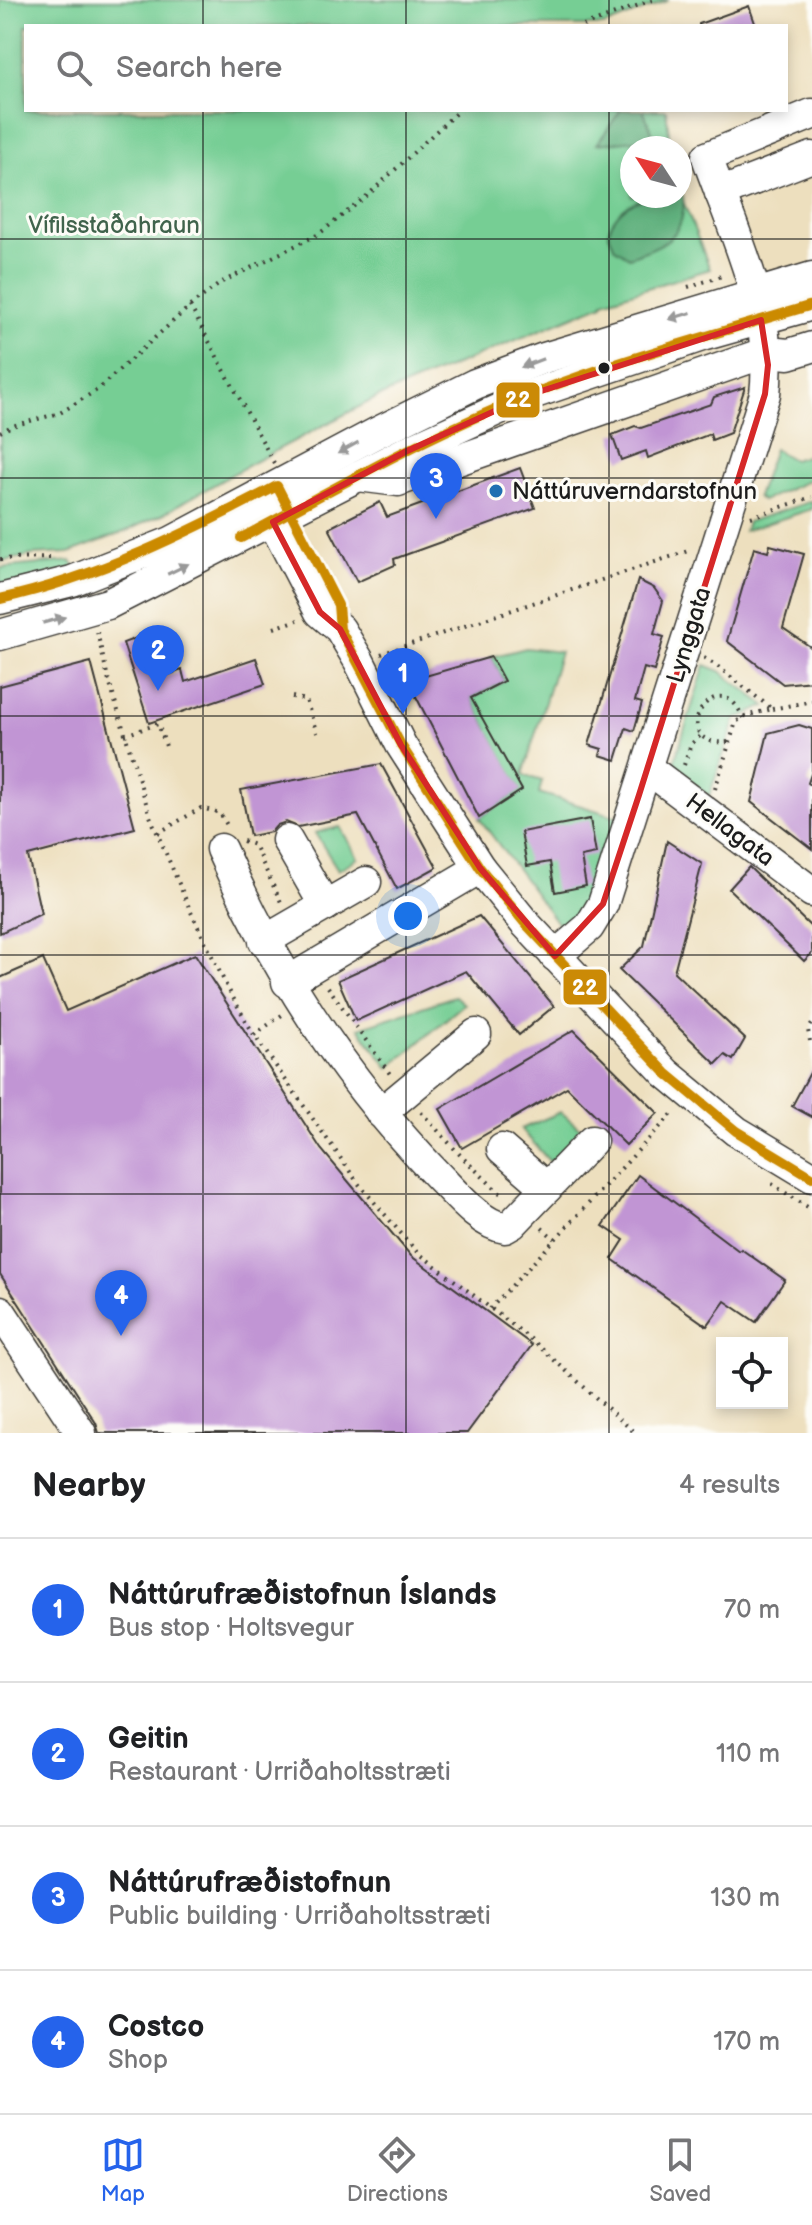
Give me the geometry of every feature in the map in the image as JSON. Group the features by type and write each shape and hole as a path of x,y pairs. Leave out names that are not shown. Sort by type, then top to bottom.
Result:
{"street":[{"name":"Lynggata","path":"555,956 589,927 603,904 765,394 767,352 758,307 707,157 812,114"},
{"path":"720,193 812,157"},
{"path":"0,599 49,588 119,565 275,496 358,476 443,433 532,394 705,335 812,277"},
{"path":"0,635 108,604 376,433 475,384 556,354 758,307 812,305"},
{"path":"358,476 398,481 767,352 789,354 812,347"},
{"path":"275,496 320,612 340,629 401,745 480,868 555,956 666,1073 736,1131 812,1177"},
{"name":"Hellagata","path":"647,768 812,892"},
{"path":"287,840 325,906"},
{"path":"221,849 264,941 324,1039 381,1113 423,1160 486,1221 505,1228 592,1141"},
{"path":"293,991 315,966 480,868"},
{"path":"264,941 366,882"},
{"path":"381,1113 476,1034"},
{"path":"502,1149 547,1188"},
{"path":"0,1311 81,1433"}],"path":[{"path":"588,24 652,0"},
{"path":"0,432 60,413 97,390 190,306 222,282 319,234 368,195 457,112"},
{"path":"190,306 275,496"},
{"path":"359,661 698,548 750,518 812,497"},
{"path":"274,628 299,620"},
{"path":"699,671 703,658 772,709"},
{"path":"292,697 306,700 317,733"},
{"path":"728,742 712,742 702,735 697,724 698,710 716,697 730,700 743,718"},
{"path":"711,802 736,722 772,709 812,701"},
{"path":"684,721 697,724"},
{"path":"125,735 158,724 167,749"},
{"path":"683,768 691,744 702,735"},
{"path":"157,833 195,810 207,808 220,813 231,836 254,845 292,925"},
{"path":"315,966 372,1052 405,1093 461,1156 555,1239"},
{"path":"254,1035 293,991"},
{"path":"810,1041 808,1030 812,1024"},
{"path":"490,1309 674,1111"}],"highlighted area":[{"path":"761,320 768,365 765,394 639,795 603,904 555,956 480,868 401,745 340,629 320,612 273,522 405,452 532,394"}],"green space":[{"name":"Vífilsstaðahraun","path":"0,0 669,0 609,24 24,24 24,112 666,112 669,136 620,136 620,208 686,208 710,269 604,301 376,398 124,532 69,553 32,555 0,562"},
{"path":"620,112 644,112 654,136 620,136 620,142 597,144"},
{"path":"625,208 683,208 681,221 671,237 629,257 615,248 608,232"},
{"path":"774,449 793,460 812,454 812,479 762,501 757,497"},
{"path":"812,501 812,509 744,531 747,522"},
{"path":"71,561 75,568 0,588 0,568"},
{"path":"526,648 560,652 523,775 542,781 539,793 621,818 587,905 563,931 479,818 521,790 471,698 504,681 491,657"},
{"path":"705,665 720,671 766,706 736,719 709,796 672,769"},
{"path":"340,827 358,858 338,870 315,833"},
{"path":"455,996 464,1004 389,1068 359,1028"},
{"path":"561,1112 583,1131 550,1162 521,1129"}],"building":[{"path":"749,6 755,24 699,24"},
{"path":"745,387 730,433 712,440 710,434 648,458 646,451 621,460 612,435 711,404 714,397"},
{"path":"520,468 535,508 394,559 395,565 357,582 329,528 380,502 387,517"},
{"path":"770,545 804,554 783,628 812,648 812,681 783,684 727,641 754,548 768,552"},
{"path":"638,580 654,588 663,601 654,634 664,637 654,671 644,668 635,701 642,703 634,731 626,728 616,760 600,755 602,749 589,745"},
{"path":"147,634 162,677 182,670 185,682 256,658 265,684 149,723 123,643"},
{"path":"491,657 504,681 471,698 522,790 479,818 408,681"},
{"path":"91,662 135,828 28,856 41,914 0,933 0,686"},
{"path":"799,725 812,729 812,771 808,783 812,786 812,849 751,802 768,733"},
{"path":"381,764 437,867 397,889 358,815 298,827 286,822 277,825 271,832 250,836 241,790"},
{"path":"590,819 596,854 581,857 586,886 555,892 550,862 527,866 521,832"},
{"path":"667,841 702,864 674,972 745,1039 733,1060 725,1055 716,1064 619,970 644,946"},
{"path":"749,867 812,928 812,953 804,961 729,889"},
{"path":"479,916 554,1006 519,1035 466,971 356,1021 338,980"},
{"path":"195,954 321,1149 411,1256 532,1345 467,1433 99,1433 96,1423 0,1274 0,978 43,959 66,1011"},
{"path":"574,1030 658,1113 626,1145 567,1087 462,1148 440,1109"},
{"path":"812,1069 812,1117 792,1106"},
{"path":"638,1175 739,1251 741,1249 785,1280 756,1322 725,1301 707,1326 612,1259 624,1240 603,1226"}],"transit line":[{"name":"22","path":"241,538 430,439 534,393 652,352 812,305"},
{"name":"22","path":"0,599 72,579 142,552 277,486 338,605 340,629 401,745 480,868 524,922 666,1073 736,1131 812,1177"}],"place":[{"name":"Náttúruverndarstofnun","path":"496,491"},
{"name":"Náttúrufræðistofnun","path":"436,519"},
{"name":"Geitin","path":"158,691"},
{"name":"Náttúrufræðistofnun Íslands","path":"403,714"},
{"name":"Costco","path":"121,1336"}]}
